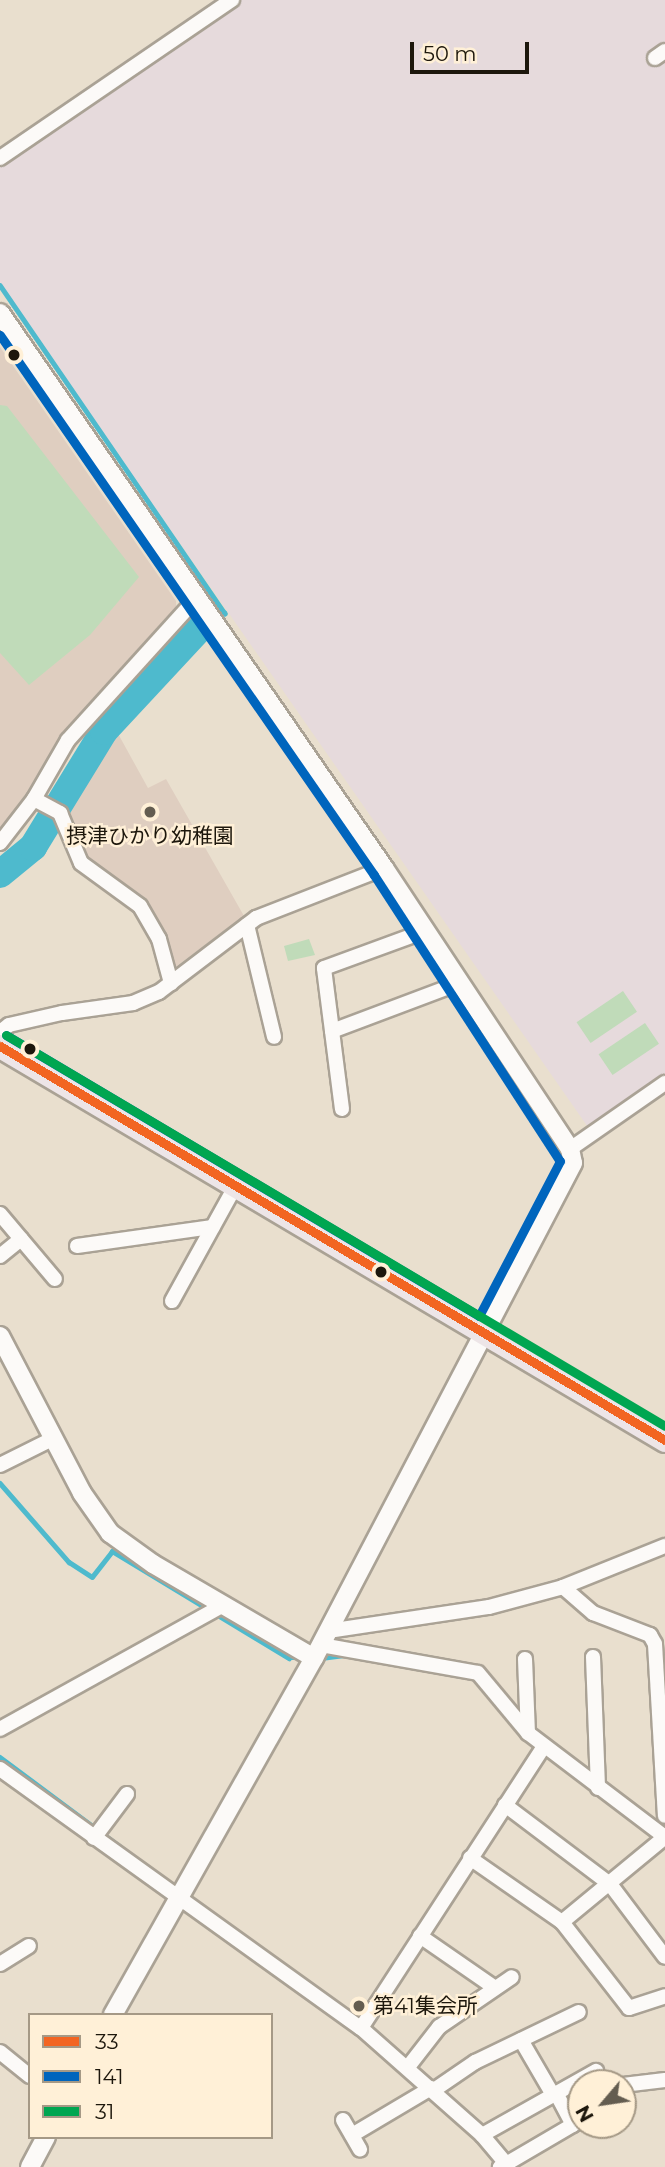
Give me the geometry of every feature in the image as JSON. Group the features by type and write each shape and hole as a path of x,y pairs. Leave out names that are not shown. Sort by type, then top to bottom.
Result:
{"main road":[{"path":"0,1046 665,1440"}],"street":[{"path":"0,158 232,0"},
{"path":"2,321 384,868 570,1149 573,1163 321,1645 114,2013"},
{"path":"0,843 34,799 68,740 196,599"},
{"path":"34,799 60,813 81,863 139,906 159,939 171,983"},
{"path":"0,1032 9,1025 62,1013 133,1003 171,983 247,925 384,868"},
{"path":"247,925 274,1037"},
{"path":"342,1109 324,968 425,931"},
{"path":"332,1031 460,983"},
{"path":"570,1149 665,1083"},
{"path":"172,1301 236,1185"},
{"path":"0,1214 55,1279"},
{"path":"77,1246 213,1227"},
{"path":"0,1256 21,1240"},
{"path":"0,1336 82,1493 110,1533 216,1609 321,1645 478,1672 528,1733 665,1837 562,1922"},
{"path":"0,1465 54,1438"},
{"path":"321,1645 489,1607 563,1587 665,1546"},
{"path":"563,1587 593,1613 650,1635 655,1644 665,1746 665,1816"},
{"path":"0,1729 216,1609"},
{"path":"593,1657 598,1788"},
{"path":"525,1659 528,1733"},
{"path":"361,2028 544,1746"},
{"path":"0,1769 361,2028 482,2135 504,2166 567,2128"},
{"path":"94,1838 127,1794"},
{"path":"505,1805 610,1884 665,1957"},
{"path":"470,1858 562,1922 629,2008 665,1996"},
{"path":"420,1936 495,1988"},
{"path":"0,1964 29,1946"},
{"path":"408,2067 439,2026 512,1977"},
{"path":"352,2135 475,2062 579,2012"},
{"path":"521,2040 554,2094 567,2110"},
{"path":"0,2052 28,2074"},
{"path":"637,2083 665,2080"},
{"path":"482,2135 567,2087"},
{"path":"343,2120 360,2149"},
{"path":"30,2167 45,2139"}],"shaded area":[{"path":"241,0 665,0 665,1078 590,1130 0,286 0,158"},
{"path":"0,347 176,601 176,614 79,714 47,771 0,833"},
{"path":"116,730 148,788 166,779 244,916 174,968 156,923 136,893 84,859 62,805 90,760"}],"green space":[{"path":"0,405 7,406 139,577 90,635 29,685 0,653"},
{"path":"309,939 315,955 288,961 284,946"},
{"path":"623,991 637,1012 591,1043 577,1022"},
{"path":"645,1023 659,1044 613,1075 599,1054"}],"waterway":[{"path":"0,285 225,613 216,619"},
{"path":"198,630 209,623"},
{"path":"0,874 33,847 104,731 198,630"},
{"path":"0,1483 69,1562 92,1577 112,1551 289,1658 302,1658"},
{"path":"321,1658 344,1655"},
{"path":"0,1757 129,1853"}],"transit line":[{"name":"141","path":"0,335 374,875 560,1161 479,1316 6,1035"},
{"name":"31","path":"6,1035 665,1426"},
{"name":"33","path":"0,1046 665,1440"}],"place":[{"name":"摂津ひかり幼稚園","path":"150,812"},
{"name":"第41集会所","path":"359,2006"}]}
